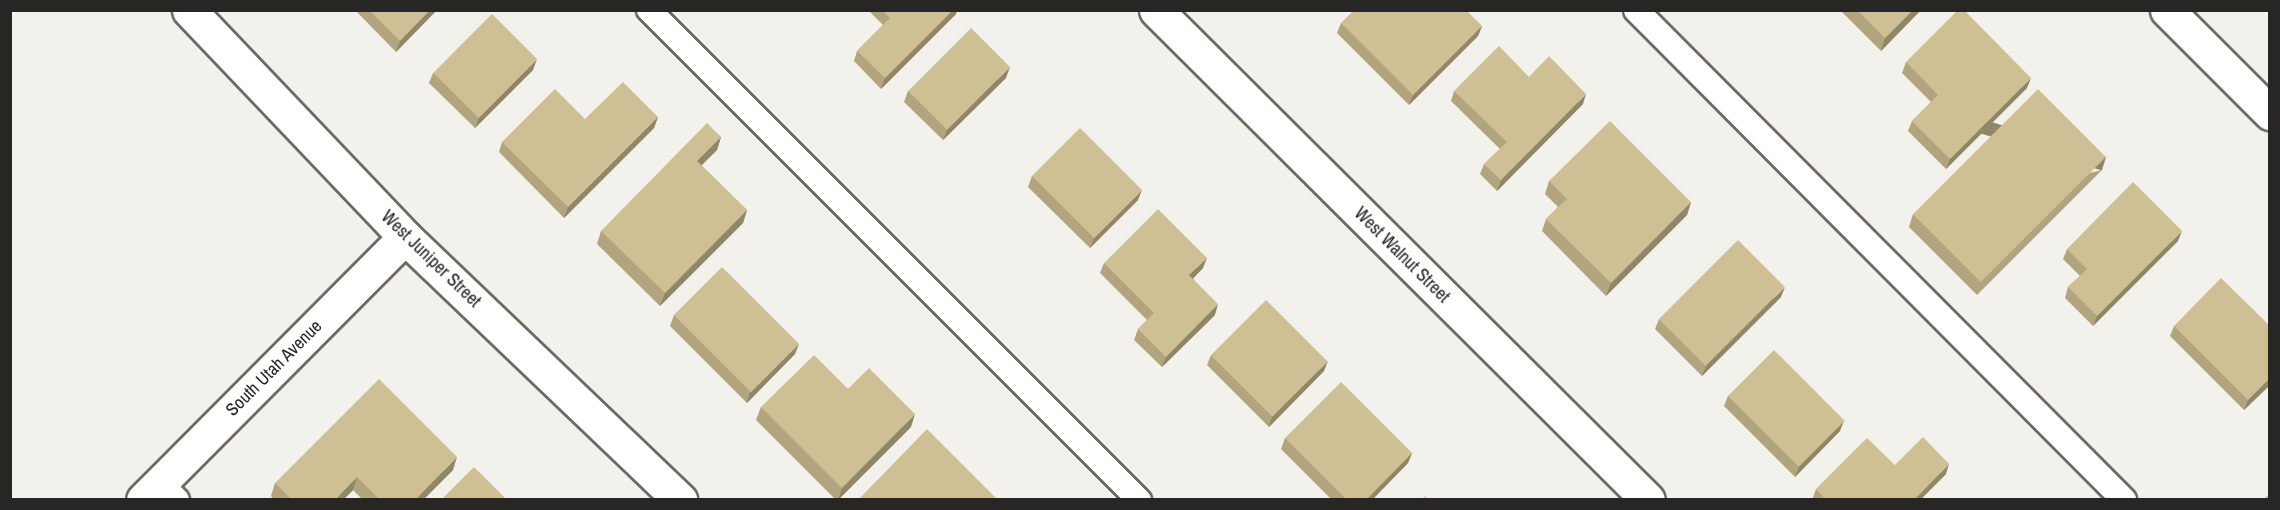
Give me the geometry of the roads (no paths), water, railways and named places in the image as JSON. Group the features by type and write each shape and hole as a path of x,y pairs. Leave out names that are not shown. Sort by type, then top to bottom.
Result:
{"street":[{"name":"West Juniper Street","path":"189,10 405,237 680,500"},
{"name":"West Walnut Street","path":"1155,10 1648,500"},
{"path":"2167,10 2270,113"},
{"name":"South Utah Avenue","path":"160,494 405,237"}],"lane":[{"path":"649,10 1139,500"},
{"path":"1636,10 2124,500"}]}
